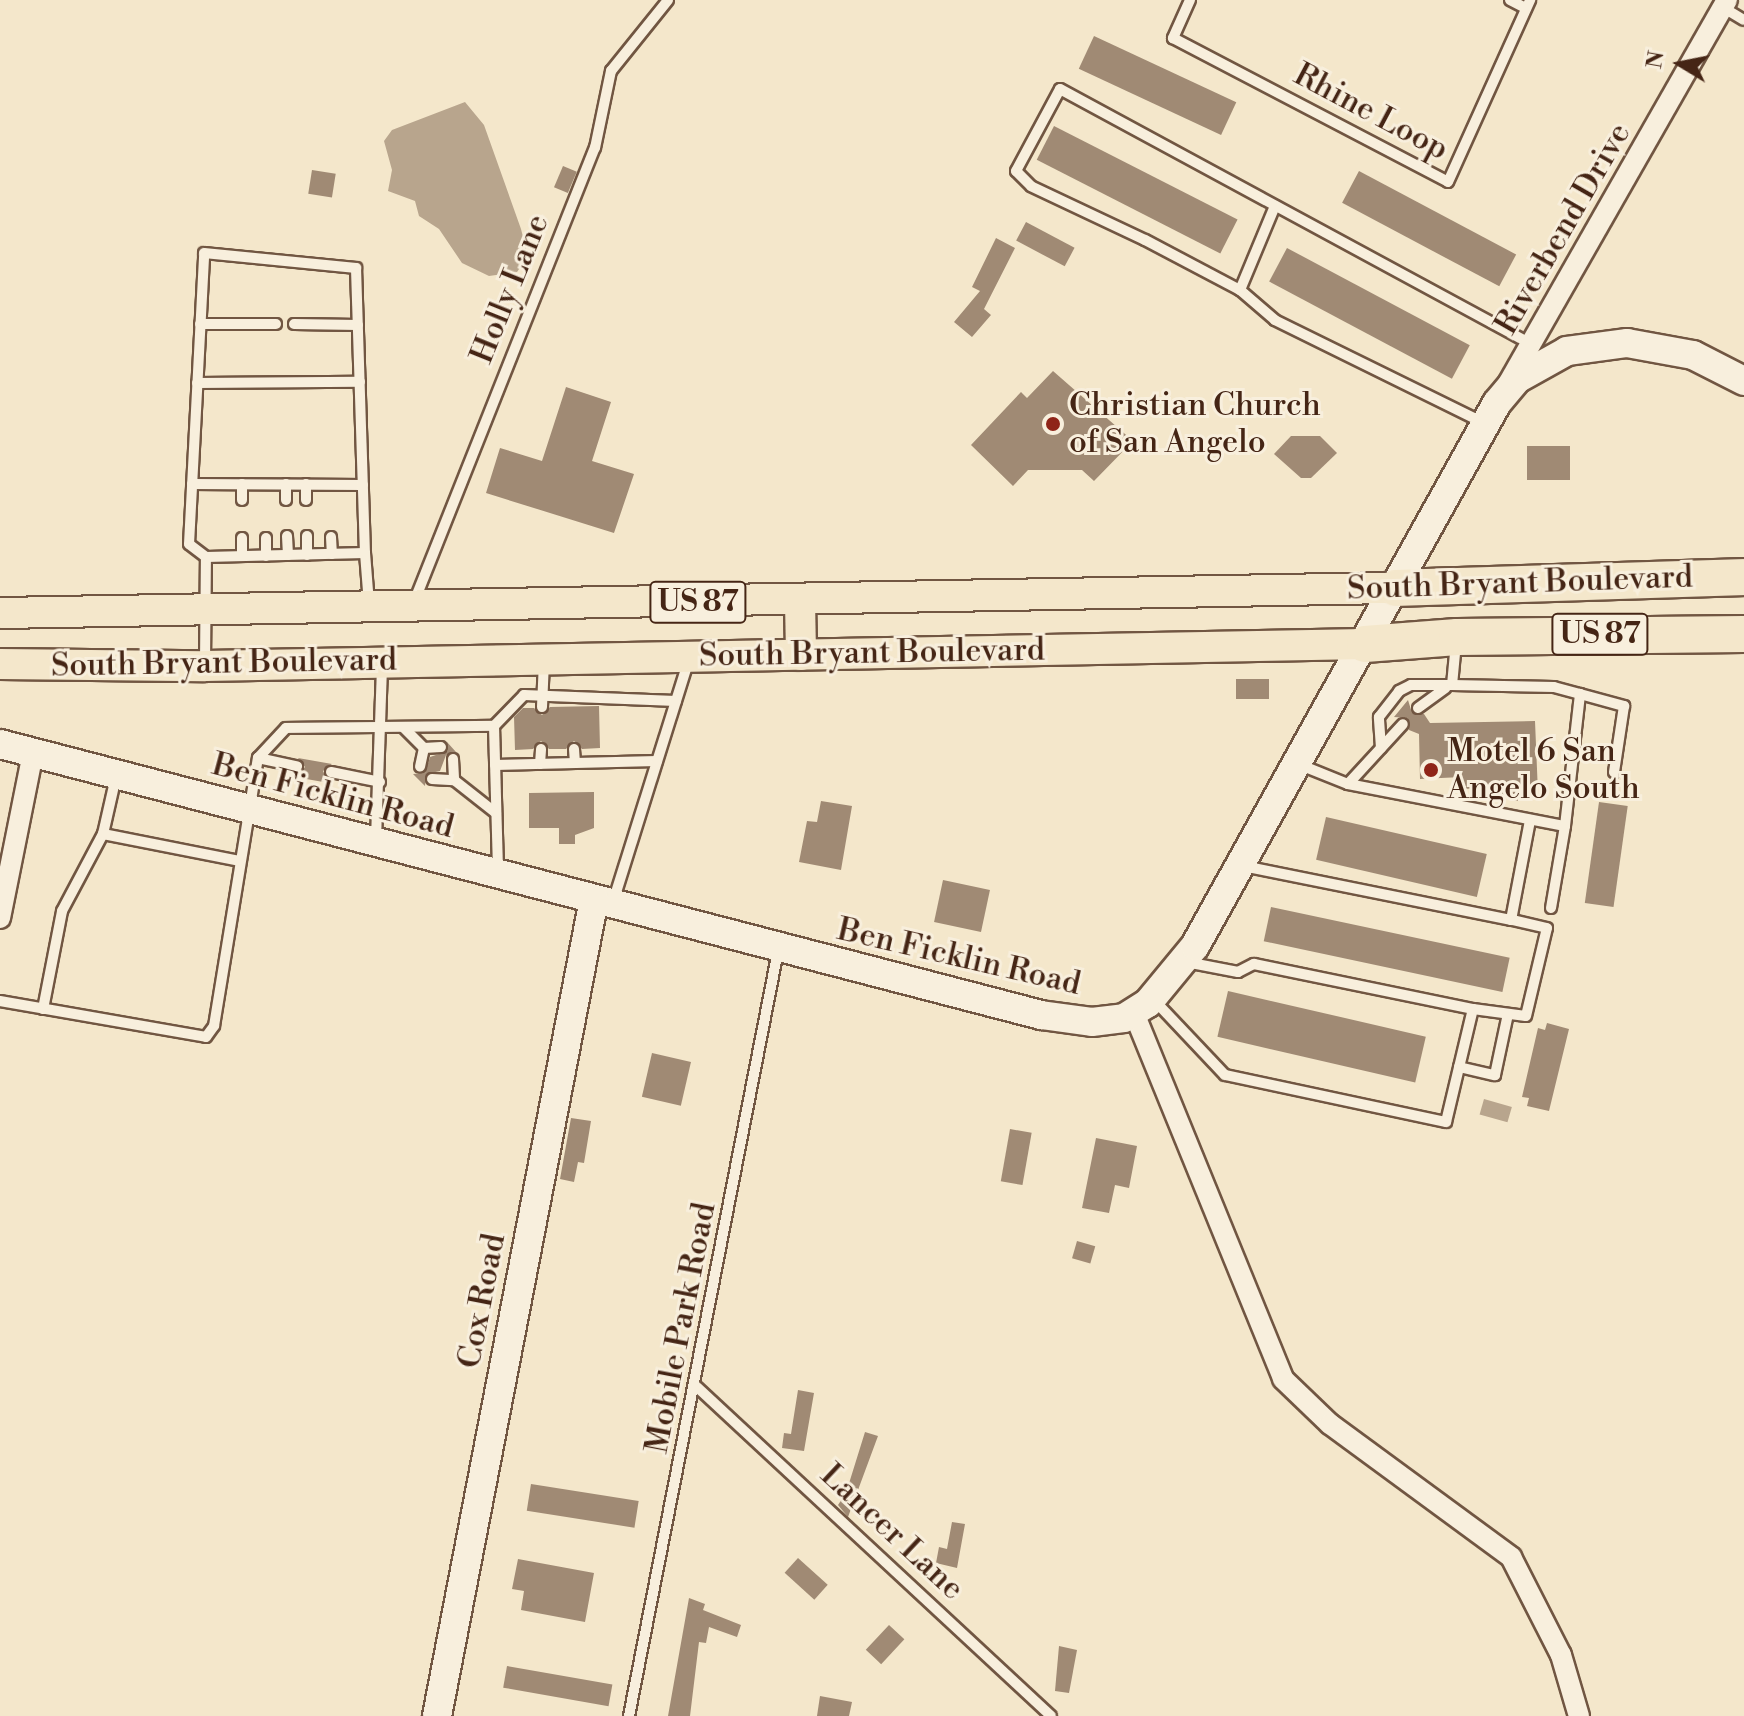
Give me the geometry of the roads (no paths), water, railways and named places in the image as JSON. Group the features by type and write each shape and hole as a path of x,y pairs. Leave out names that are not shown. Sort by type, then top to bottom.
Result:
{"highway":[{"name":"South Bryant Boulevard","path":"1396,588 1744,577"},
{"name":"South Bryant Boulevard","path":"1365,644 1457,637 1744,634"}],"main road":[{"name":"South Bryant Boulevard","path":"0,613 1396,588"},
{"path":"800,601 801,655"},
{"name":"South Bryant Boulevard","path":"0,664 205,666 1365,644"}],"street":[{"name":"Riverbend Drive","path":"1539,352 1726,4"},
{"path":"1579,1716 1561,1655 1511,1557 1341,1433 1283,1379 1143,1006 1185,961 1243,866 1492,414 1539,352 1588,346 1653,345 1702,359 1744,381"},
{"name":"Ben Ficklin Road","path":"0,744 779,949 1058,1019 1092,1022 1143,1006"},
{"path":"0,918 33,753"},
{"name":"Cox Road","path":"437,1716 603,902"}],"lane":[{"name":"Holly Lane","path":"412,608 595,148 611,71 668,0"},
{"name":"Rhine Loop","path":"1190,0 1173,38 1448,182 1528,4"},
{"path":"1510,0 1528,4"},
{"path":"1726,4 1744,20"},
{"path":"1492,414 1275,320 1240,290 1031,186 1016,171 1060,89 1539,352"},
{"path":"1240,290 1275,206"},
{"path":"365,553 206,557 189,544 204,253 356,268 365,553 370,608"},
{"path":"200,324 276,324"},
{"path":"294,324 358,325"},
{"path":"197,383 360,382"},
{"path":"192,484 363,485"},
{"path":"242,484 242,500"},
{"path":"265,484 266,499"},
{"path":"286,484 286,500"},
{"path":"306,484 306,500"},
{"path":"328,484 329,499"},
{"path":"287,536 288,555"},
{"path":"307,536 307,555"},
{"path":"331,537 332,554"},
{"path":"242,538 242,556"},
{"path":"266,538 266,556"},
{"path":"205,666 206,557"},
{"path":"1418,708 1452,685 1457,637"},
{"path":"603,902 657,761 690,657"},
{"path":"542,702 544,659"},
{"path":"376,843 384,727 382,662"},
{"path":"1381,748 1379,717 1399,691 1411,685 1554,687 1624,706 1614,772"},
{"path":"1551,908 1565,826 1580,694"},
{"path":"0,1001 206,1037 214,1026 247,809 258,758 286,728 494,726 524,695 542,702 676,701"},
{"path":"1348,784 1403,724"},
{"path":"494,726 498,875"},
{"path":"403,727 428,752"},
{"path":"420,767 428,752 441,747"},
{"path":"540,764 541,749"},
{"path":"574,749 575,763"},
{"path":"258,758 297,766"},
{"path":"453,759 454,780"},
{"path":"495,765 657,761"},
{"path":"1298,764 1348,784 1565,826"},
{"path":"443,769 496,813"},
{"path":"331,772 380,782"},
{"path":"43,1009 62,911 103,834 117,775"},
{"path":"432,779 454,780"},
{"path":"1511,920 1530,820"},
{"path":"103,834 239,861"},
{"path":"1185,961 1238,972 1254,964 1473,1009 1526,1016 1547,928 1243,866"},
{"name":"Mobile Park Road","path":"629,1716 697,1387 779,949"},
{"path":"1143,1006 1225,1075 1446,1122 1473,1009"},
{"path":"1459,1067 1495,1075 1508,1014"},
{"name":"Lancer Lane","path":"697,1387 1051,1716"}],"place":[{"name":"Christian Church of San Angelo","path":"1053,424"},
{"name":"Motel 6 San Angelo South","path":"1431,770"}]}
